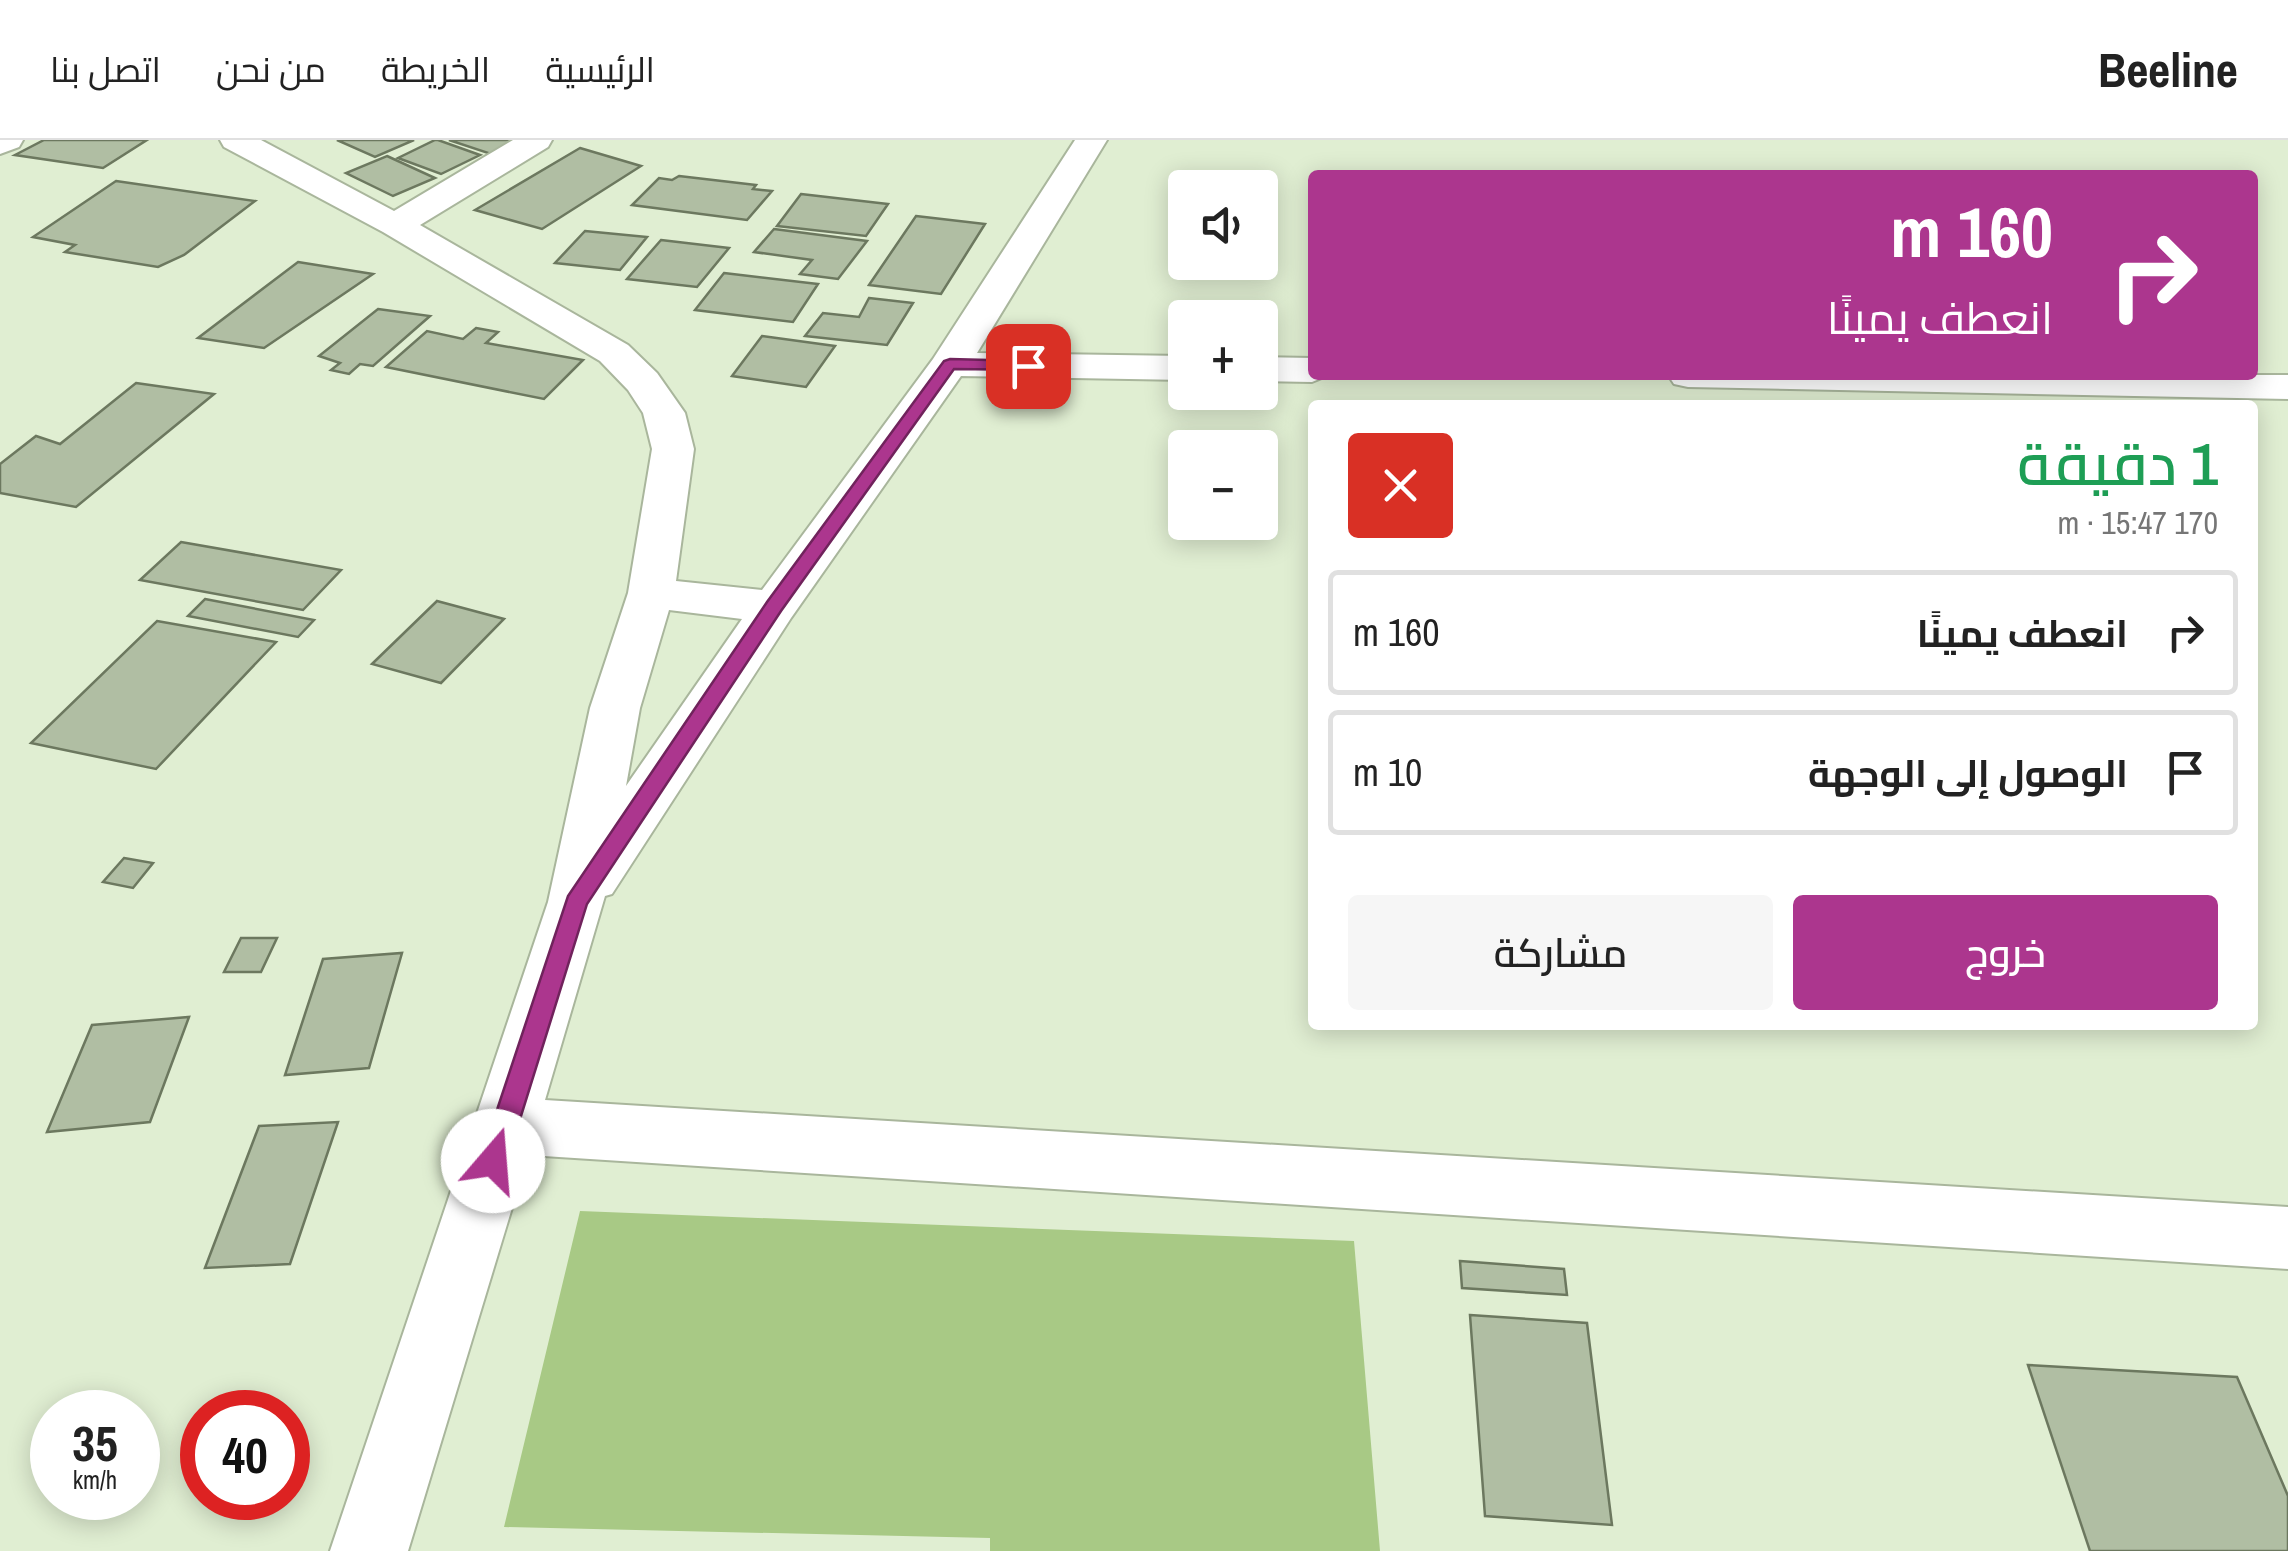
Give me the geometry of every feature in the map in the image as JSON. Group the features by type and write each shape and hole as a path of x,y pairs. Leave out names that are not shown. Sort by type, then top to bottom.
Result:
{"street":[{"path":"0,144 7,140"},
{"path":"396,225 536,140"},
{"path":"576,902 774,607 950,364 1092,140"},
{"path":"253,143 614,354 643,382 664,413 673,450 651,593 614,708 576,902 369,1551"},
{"path":"950,364 1168,368"},
{"path":"1278,369 1308,370"},
{"path":"1938,380 2288,387"},
{"path":"651,593 774,607"},
{"path":"504,1126 2288,1238"}],"green space":[{"path":"580,1211 1354,1241 1380,1551 990,1551 990,1538 504,1527"}],"building":[{"path":"44,140 147,140 103,168 15,155"},
{"path":"337,140 414,140 375,157"},
{"path":"435,140 480,155 441,174 398,158"},
{"path":"449,140 523,140 494,155"},
{"path":"580,148 641,166 542,229 475,210"},
{"path":"387,156 435,178 393,196 346,173"},
{"path":"679,176 756,185 753,189 772,191 747,220 632,205 659,178 672,180"},
{"path":"116,181 255,201 184,255 158,267 65,252 75,245 33,237"},
{"path":"801,194 888,204 866,236 777,226"},
{"path":"916,216 985,224 941,294 869,285"},
{"path":"774,229 867,241 838,279 800,274 812,260 754,252"},
{"path":"585,231 647,237 620,270 555,263"},
{"path":"661,240 729,248 697,287 627,279"},
{"path":"298,262 373,274 264,348 198,338"},
{"path":"724,273 818,284 793,322 695,310"},
{"path":"869,298 913,303 887,345 805,336 823,313 859,317"},
{"path":"378,309 430,316 373,366 360,364 349,374 331,370 340,363 319,356"},
{"path":"476,328 498,332 486,343 583,360 544,399 386,367 427,331 463,339"},
{"path":"762,336 835,346 806,387 732,376"},
{"path":"136,383 214,394 76,507 0,493 0,464 36,436 60,444"},
{"path":"181,542 341,570 303,610 140,580"},
{"path":"205,599 314,620 298,637 188,616"},
{"path":"437,601 504,619 441,683 372,664"},
{"path":"157,621 276,642 156,769 31,743"},
{"path":"124,858 153,863 133,888 103,882"},
{"path":"241,938 277,938 261,972 224,972"},
{"path":"402,953 369,1068 285,1075 323,959"},
{"path":"189,1017 150,1122 47,1132 92,1025"},
{"path":"338,1122 290,1264 205,1268 259,1126"},
{"path":"1460,1261 1564,1269 1567,1295 1462,1288"},
{"path":"1470,1315 1587,1323 1612,1525 1485,1516"},
{"path":"2028,1365 2237,1377 2288,1496 2288,1551 2090,1551"}],"route":[{"path":"493,1161 576,902 774,607 950,364 1028,366"}]}
